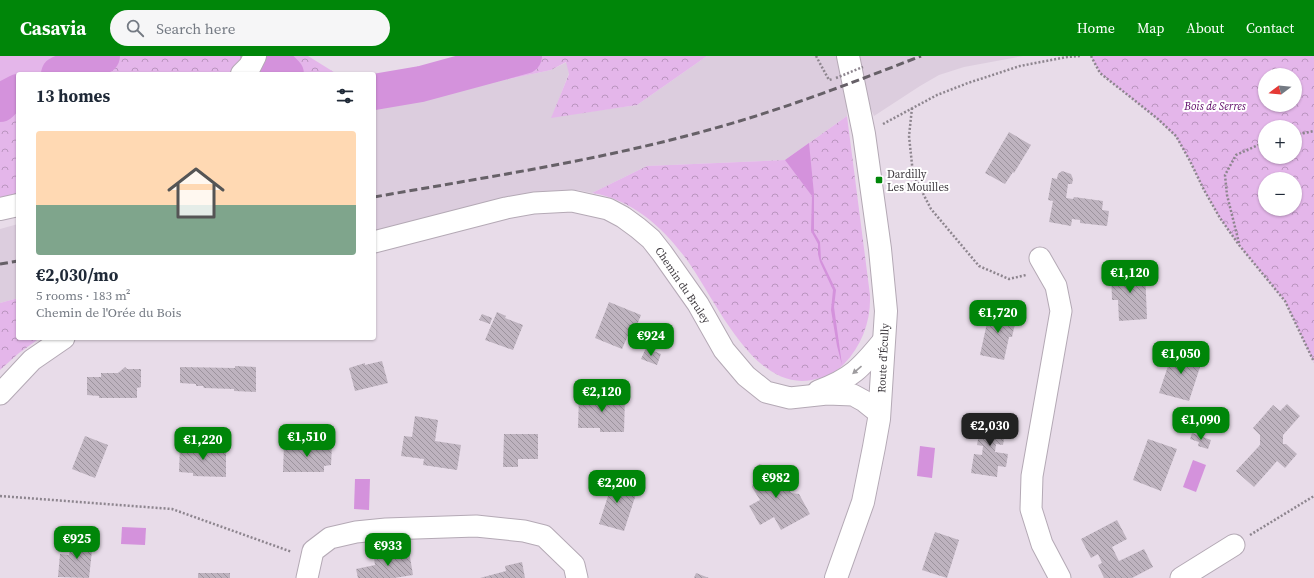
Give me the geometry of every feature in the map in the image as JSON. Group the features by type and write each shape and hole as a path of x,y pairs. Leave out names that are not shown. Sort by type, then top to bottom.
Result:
{"main road":[{"name":"Route d'Écully","path":"836,578 863,502 874,447 879,413 886,312 882,264 864,134 856,62"},
{"path":"0,209 16,205"}],"street":[{"name":"Chemin du Bruley","path":"376,241 506,208 534,203 572,201 608,209 623,217 651,239 698,304 724,350 746,376 766,392 790,398 827,394 853,395 864,401 879,413"},
{"path":"1040,258 1056,286 1061,311 1032,476 1031,509 1042,544 1060,578"},
{"path":"0,394 32,360 61,340"},
{"name":"Chemin du Bruley","path":"808,395 837,384 850,376 866,363 883,341"},
{"path":"309,568 313,552 330,538 356,532 386,529 476,526 524,530 544,536 574,565 576,578"},
{"path":"1181,578 1234,545"}],"path":[{"path":"816,56 829,80"},
{"path":"864,134 937,94 993,74 1026,65 1067,57 1081,56"},
{"path":"1091,56 1100,73 1158,119 1176,136 1212,204 1239,245 1285,301 1314,362"},
{"path":"836,78 856,62"},
{"path":"912,108 909,136 913,174 931,209 980,266 1009,279 1031,274 1056,286"},
{"path":"1302,134 1314,131"},
{"path":"1239,245 1227,195 1225,175 1236,155 1258,145"},
{"path":"0,496 172,510 309,568"},
{"path":"1234,545 1314,496"}],"shaded area":[{"path":"707,56 1023,56 964,67 939,75 874,116 862,88 846,94 847,116 785,160 647,166 592,193 578,190 557,191 376,233 376,102 495,82 551,70 567,62 569,73 552,117 637,105"},
{"path":"809,143 814,194 814,232 820,242 821,259 836,290 834,307 842,365 831,310 833,290 820,262 818,244 811,231 812,196 785,160"},
{"path":"16,225 16,299 0,303 0,229"},
{"path":"920,446 935,448 932,478 917,476"},
{"path":"1193,460 1206,465 1196,492 1183,487"},
{"path":"355,479 370,479 369,510 354,509"},
{"path":"122,527 146,528 145,545 121,544"}],"green space":[{"path":"0,56 102,56 64,72 16,72 16,93 5,99 0,104"},
{"path":"102,56 308,56 334,72 64,72"},
{"path":"475,56 707,56 637,105 551,118 569,74 566,62 551,70 495,82 376,102 376,75"},
{"name":"Bois de Serres","path":"1091,56 1314,56 1314,362 1285,301 1239,245 1220,218 1176,137 1157,119 1100,73"},
{"path":"16,93 16,205 0,209 0,104 5,99"},
{"path":"847,116 870,295 869,314 864,332 856,349 837,370 829,375 812,380 791,380 771,371 753,356 722,316 684,256 655,224 620,201 592,193 647,166 785,160"},
{"path":"16,299 16,340 37,340 19,353 0,370 0,303"}],"building":[{"path":"1009,132 1031,145 1014,173 1013,172 1005,184 985,173"},
{"path":"1062,171 1071,174 1073,179 1072,184 1068,184 1066,198 1073,199 1074,197 1103,201 1102,210 1109,211 1107,226 1080,223 1080,220 1072,219 1071,226 1049,222 1053,201 1048,200 1052,178 1057,179 1058,174"},
{"path":"1145,270 1147,319 1119,321 1118,300 1112,300 1111,271"},
{"path":"609,302 641,315 637,325 633,324 622,349 595,338"},
{"path":"990,309 1017,315 1012,337 1009,337 1004,360 980,355"},
{"path":"497,312 506,316 505,318 523,325 513,350 485,340"},
{"path":"482,314 492,318 490,324 479,320"},
{"path":"1178,346 1199,352 1195,365 1200,367 1189,401 1159,393 1170,360 1174,361"},
{"path":"646,348 661,354 657,365 641,359"},
{"path":"382,361 388,383 355,391 349,368 365,363 365,365"},
{"path":"235,366 256,367 256,392 234,391 234,389 204,388 203,386 196,386 196,384 180,383 180,367 235,368"},
{"path":"125,367 127,369 141,369 141,387 137,388 137,398 99,398 99,396 87,395 87,377 101,377 101,373 118,373"},
{"path":"579,395 625,396 624,432 600,432 600,428 578,428"},
{"path":"1287,404 1300,416 1283,435 1283,444 1286,444 1297,454 1285,468 1277,461 1254,487 1236,471 1260,445 1260,435 1253,428 1273,405 1280,411"},
{"path":"415,416 438,420 435,441 461,445 457,470 423,465 424,459 401,456 404,436 412,437"},
{"path":"982,416 1007,419 1003,445 996,444 995,452 1008,454 1006,467 998,466 997,477 971,473 974,454 982,455 983,446 977,445"},
{"path":"1192,433 1211,440 1208,449 1198,446 1199,442 1190,439"},
{"path":"504,434 538,434 538,459 518,459 518,467 503,467"},
{"path":"85,436 108,445 95,478 72,469"},
{"path":"1148,439 1177,449 1161,491 1133,480"},
{"path":"180,445 226,446 226,477 193,476 193,473 179,472"},
{"path":"284,445 332,445 331,465 324,466 324,472 283,472"},
{"path":"759,464 788,473 785,483 791,493 799,494 810,514 781,530 774,517 760,525 749,506 760,500 752,487"},
{"path":"603,478 638,488 624,531 599,524 608,496 599,493"},
{"path":"1117,520 1127,539 1112,547 1119,561 1144,549 1153,567 1132,578 1104,578 1098,565 1102,563 1098,554 1091,558 1081,539"},
{"path":"935,532 959,540 947,578 922,570"},
{"path":"71,539 93,541 89,578 58,577 60,554 69,555"},
{"path":"409,551 413,575 394,578 358,578 356,569 375,565 374,558"},
{"path":"522,562 525,578 480,578 506,571 505,566"},
{"path":"198,573 230,573 230,578 198,578"},
{"path":"696,573 709,578 694,578"}],"waterway":[{"path":"64,72 102,56"},
{"path":"258,56 280,68 284,72"},
{"path":"376,92 421,84 524,56"},
{"path":"0,104 5,99 16,93"}],"railway":[{"path":"376,197 587,159 671,140 792,104 844,86 921,56"},
{"path":"0,264 16,261"}],"place":[{"name":"Dardilly Les Mouilles","path":"879,180"}]}
